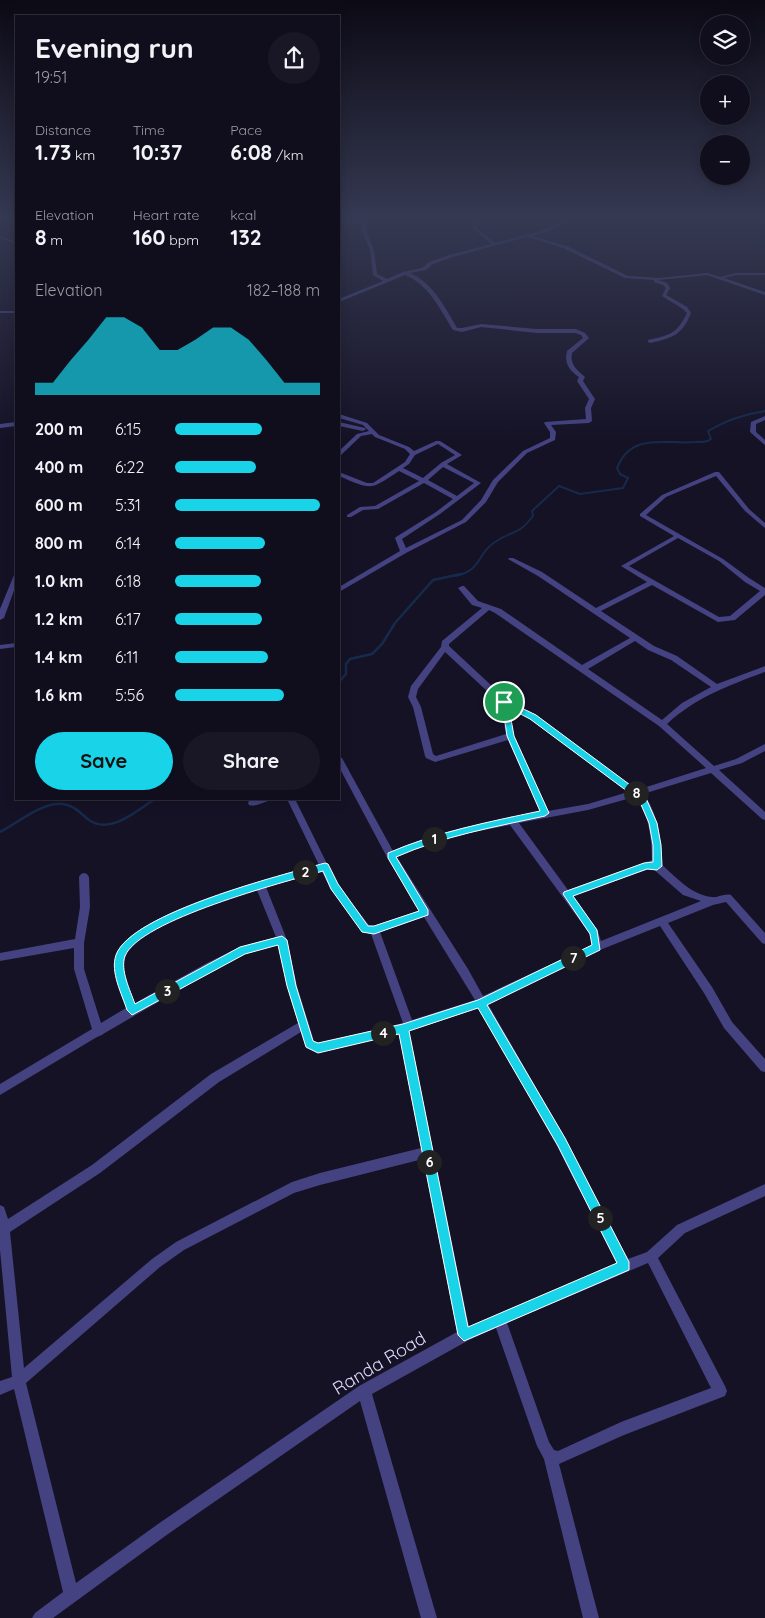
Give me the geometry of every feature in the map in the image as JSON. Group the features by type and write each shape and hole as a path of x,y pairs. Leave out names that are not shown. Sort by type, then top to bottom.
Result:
{"street":[{"path":"340,301 362,291"},
{"path":"340,589 404,552 464,521 484,501 496,481 525,452 552,439 553,432 547,424 589,421 588,408 592,399 580,381 582,377 572,370 567,360 568,352 586,338 584,334 576,331 536,331 481,325 462,330 455,329 429,291"},
{"path":"650,342 675,335 682,328 689,313 685,308 664,295 667,291"},
{"path":"0,312 15,309"},
{"path":"340,416 365,424 373,432 390,442 407,448 413,454"},
{"path":"765,418 753,423 753,432 765,443"},
{"path":"0,426 15,424"},
{"path":"340,424 373,432"},
{"path":"340,453 359,434 373,432"},
{"path":"340,474 366,487 375,486 407,463 413,454 438,442 459,455 443,464 423,481 376,508 362,508 349,516"},
{"path":"404,552 398,538 478,483 443,464"},
{"path":"399,468 456,498"},
{"path":"678,536 624,566 650,583 718,620 732,618 765,591 721,560 642,515 664,496 717,473 747,510 765,526"},
{"path":"511,559 540,574 635,638 658,652 674,658 716,687"},
{"path":"0,618 15,580"},
{"path":"595,611 650,583"},
{"path":"462,588 470,600 498,611 662,724 765,817"},
{"path":"488,607 445,643 445,647 414,688 412,697 417,707 429,756 435,759 510,736"},
{"path":"582,669 635,638"},
{"path":"0,647 15,645"},
{"path":"445,647 504,702 533,717 642,798 653,823 657,845 657,866"},
{"path":"662,724 675,710 716,687 765,669"},
{"path":"504,702 510,736 545,813"},
{"path":"390,856 422,842 511,819 588,807 637,794 712,768 740,761 765,747"},
{"path":"340,762 390,856 425,913 444,939 561,1142 625,1266"},
{"path":"252,803 262,800"},
{"path":"292,800 334,887 366,930 374,930 425,913"},
{"path":"511,819 594,932 597,947"},
{"path":"567,894 647,865 657,866 686,892 712,900"},
{"path":"132,1010 119,967 121,956 127,945 162,920 260,885 325,867"},
{"path":"84,877 84,914 79,943 80,976 98,1032"},
{"path":"260,885 282,940 292,986 310,1044 318,1048 406,1027 480,1003 597,947 712,900 728,898 734,902 765,940"},
{"path":"662,921 708,990 728,1025 765,1067"},
{"path":"374,930 406,1027 427,1152 464,1335"},
{"path":"0,1090 132,1010 243,950 282,940"},
{"path":"0,957 79,943"},
{"path":"4,1230 81,1180 215,1078 304,1025"},
{"path":"0,1388 19,1381 156,1264 180,1246 292,1188 427,1152"},
{"name":"Randa Road","path":"40,1618 364,1391 464,1335 651,1256 689,1225 765,1190"},
{"path":"0,1211 4,1230 19,1381 71,1595"},
{"path":"550,1456 558,1458 621,1429 720,1391 651,1256"},
{"path":"499,1320 544,1446 550,1456 591,1618"},
{"path":"364,1391 429,1618"}],"waterway":[{"path":"461,574 475,566 495,542 523,527 533,516 532,511 559,486 580,494 623,488 628,478 620,474 617,468 624,456 641,444 651,442 704,442 711,439 708,431 715,427 735,418 765,411"},
{"path":"340,681 346,674 346,664 350,659 372,654 382,644 395,623 433,580 461,574"},
{"path":"455,576 461,574"},
{"path":"0,832 30,814 55,804 71,806 89,820 97,824 106,825 123,819 153,800"}],"route":[{"path":"504,702 510,736 545,813 511,819 422,842 390,856 425,913 374,930 366,930 334,887 325,867 260,885 162,920 127,945 121,956 119,967 132,1010 243,950 282,940 292,986 310,1044 318,1048 403,1028 480,1003 561,1142 625,1266 464,1335 403,1028 409,1026 480,1003 597,947 594,932 567,894 647,865 657,866 657,845 653,823 642,798 533,717 504,702"}]}
